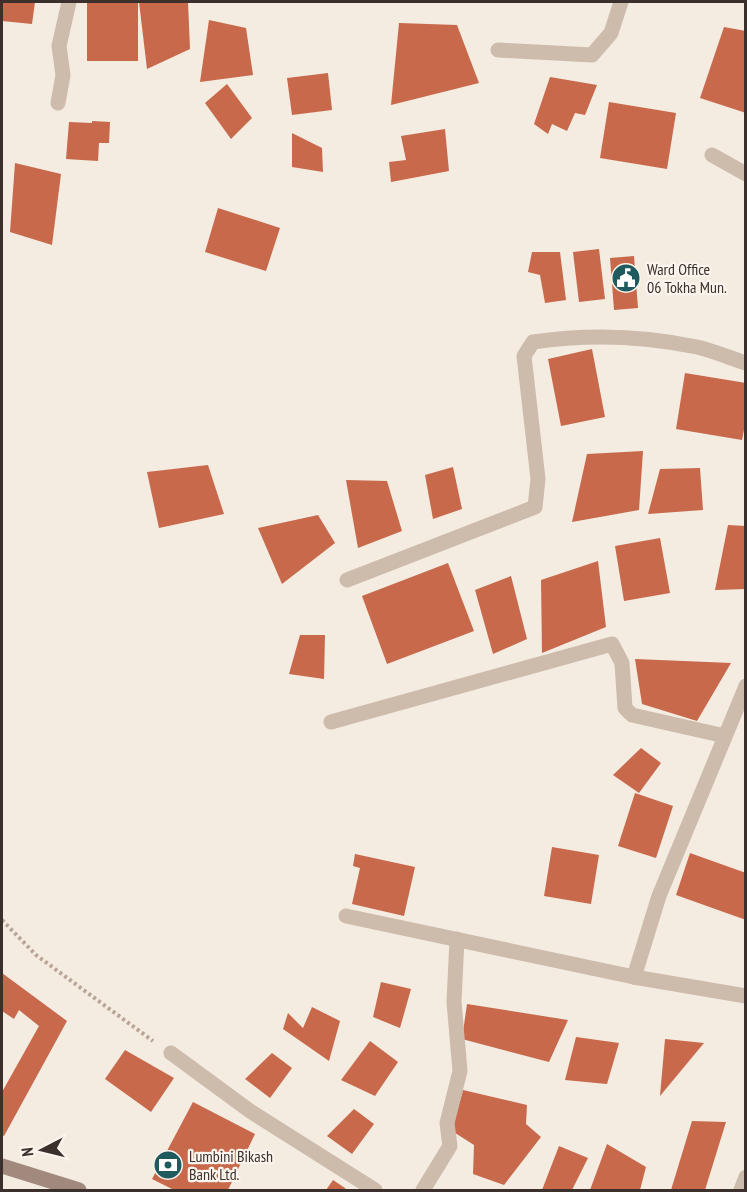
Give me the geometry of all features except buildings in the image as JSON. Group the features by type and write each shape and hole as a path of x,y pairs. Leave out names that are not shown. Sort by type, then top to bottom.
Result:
{"main road":[{"path":"2,1166 79,1191"}],"street":[{"path":"58,103 63,75 59,46 69,2"},
{"path":"498,50 592,55 611,33 621,2"},
{"path":"712,155 746,174"},
{"path":"347,580 535,507 538,479 524,356 533,342 556,338 649,339 700,347 746,363"},
{"path":"331,722 612,644 622,663 625,708 632,715 724,735"},
{"path":"634,977 659,896 746,686"},
{"path":"346,916 634,977 746,996"},
{"path":"423,1191 450,1146 447,1123 460,1071 454,1002 457,939"},
{"path":"171,1053 250,1111 375,1191"},
{"path":"741,1191 746,1177"}],"path":[{"path":"2,920 36,955 171,1053"}],"place":[{"name":"Ward Office 06 Tokha Mun.","path":"626,278"},
{"name":"Lumbini Bikash Bank Ltd.","path":"168,1165"}]}
